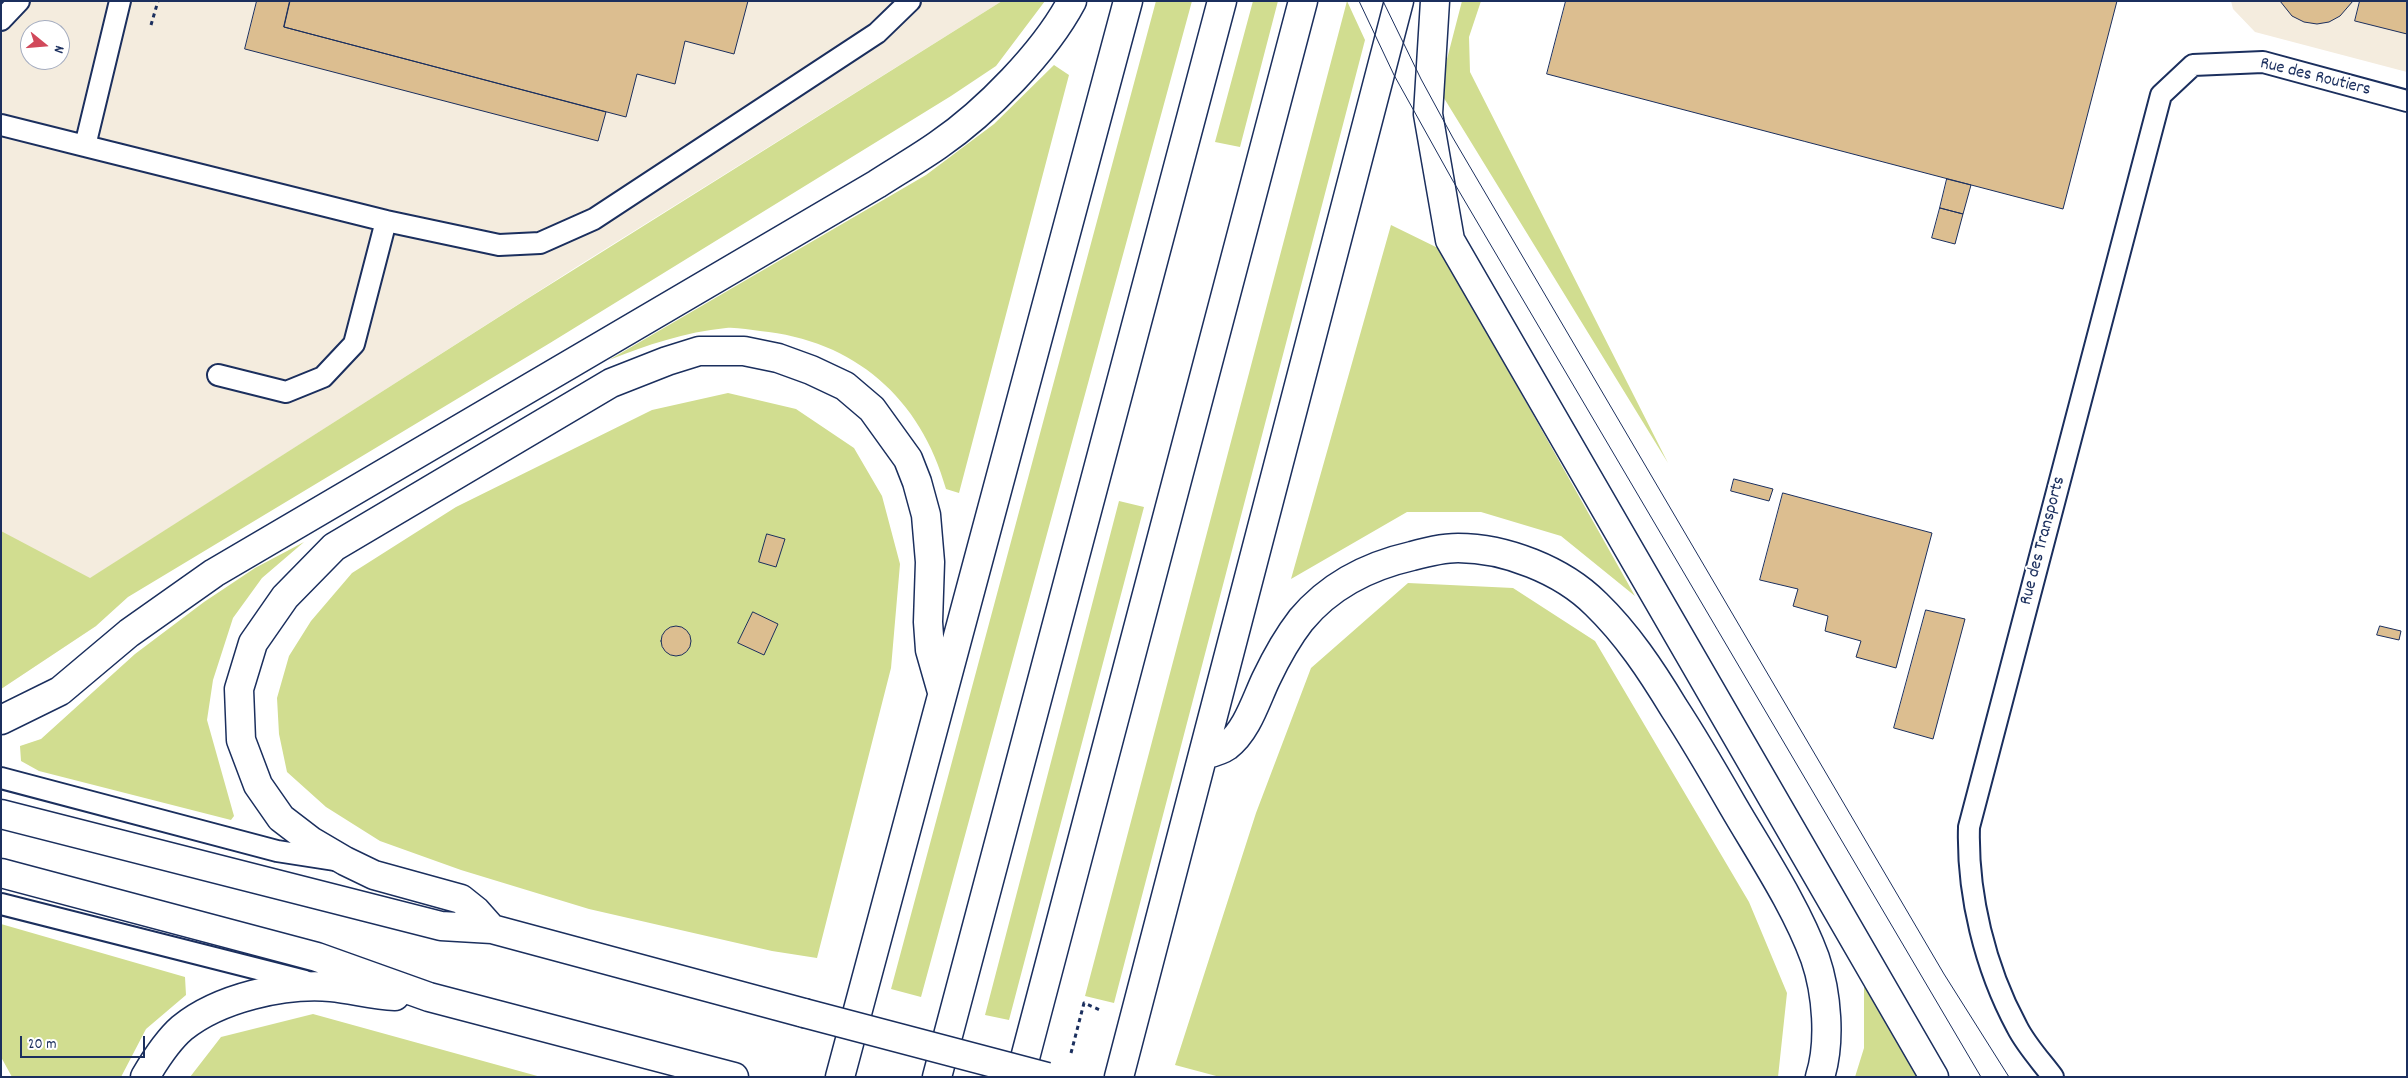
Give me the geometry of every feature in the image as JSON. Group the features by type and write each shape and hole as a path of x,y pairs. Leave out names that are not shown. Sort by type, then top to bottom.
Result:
{"highway":[{"path":"1,720 60,691 129,633 214,573 877,184 940,144 996,97 1033,57 1066,14 1072,1"},
{"path":"840,1077 1128,1"},
{"path":"937,1077 1222,1"},
{"path":"1020,1077 1303,1"},
{"path":"1119,1077 1399,1"},
{"path":"1435,1 1428,114 1450,240 1934,1077"},
{"path":"492,929 476,911 461,899 374,875 344,861 311,841 280,818 258,785 241,740 239,689 253,644 284,597 334,547 611,383 667,361 699,351 744,351 778,358 811,370 845,386 865,403 896,440 908,459 917,482 926,515 930,562 929,641 942,692"},
{"path":"1203,756 1228,745 1243,727 1285,644 1304,617 1334,589 1365,570 1427,552 1456,548 1478,549 1500,554 1543,568 1593,601 1617,626 1646,662 1706,758 1794,915 1815,958 1823,994 1826,1032 1823,1068 1820,1077"},
{"path":"1,814 441,926 492,929 1047,1077"},
{"path":"1,873 317,956 429,997 734,1077"},
{"path":"145,1077 159,1055 182,1029 203,1014 229,1002 267,991 330,987 373,995 429,997"}],"lane":[{"path":"1,20 20,1"},
{"path":"84,146 120,1"},
{"path":"1,125 386,222 500,244 540,243 602,213 877,33 910,1"},
{"name":"Rue des Routiers","path":"2193,65 2262,62 2407,101"},
{"name":"Rue des Transports","path":"2053,1077 2017,1028 1996,979 1981,929 1968,858 1969,827 2161,95 2193,65"},
{"path":"218,375 286,392 323,377 354,344 386,222"},
{"path":"1,778 278,851 344,861"},
{"path":"1,904 263,972 330,987"}],"path":[{"path":"151,25 158,1"},
{"path":"1077,1030 1084,1003 1100,1011 1098,1019"}],"shaded area":[{"path":"1,1 1002,1 578,266 91,578 96,626 1,689"},
{"path":"2231,1 2407,1 2407,72 2255,32 2233,9"}],"green space":[{"path":"1002,1 1045,1 996,66 951,96 550,343 128,597 96,626 1,689 1,531 90,578 527,299"},
{"path":"1156,1 1192,1 921,997 891,989"},
{"path":"1253,1 1278,1 1240,147 1215,142"},
{"path":"1347,1 1365,40 1114,1003 1085,996"},
{"path":"1462,1 1481,1 1469,37 1470,72 1668,463 1439,90"},
{"path":"1054,65 1069,75 959,493 946,489 935,456 920,427 901,401 879,379 854,361 825,347 794,337 726,328 666,340 609,360 926,175 994,124"},
{"path":"1391,225 1440,249 1635,596 1561,536 1481,512 1407,512 1291,579"},
{"path":"728,393 796,409 854,448 882,496 900,564 891,668 817,958 772,951 589,909 461,870 380,841 326,807 287,772 279,734 277,698 289,656 311,621 352,573 456,507 652,410"},
{"path":"1119,501 1144,507 1009,1020 985,1015"},
{"path":"304,542 262,578 233,618 213,680 207,720 234,816 231,820 39,771 21,761 20,746 41,739 135,654 204,602 255,568"},
{"path":"1408,583 1513,588 1595,641 1749,902 1787,993 1778,1077 1220,1077 1175,1065 1256,813 1311,668"},
{"path":"1,924 185,977 186,995 146,1029 121,1077 12,1077 1,1057"},
{"path":"1864,977 1922,1077 1855,1077 1864,1048"},
{"path":"313,1014 541,1077 190,1077 221,1037"}],"building":[{"path":"257,1 290,1 284,27 606,112 598,141 245,49"},
{"path":"290,1 748,1 734,54 685,41 675,84 637,74 626,117 284,27"},
{"path":"1566,1 2117,1 2063,209 1547,74"},
{"path":"2280,1 2353,1 2340,16 2329,22 2317,24 2304,22 2292,16"},
{"path":"2360,1 2407,1 2407,34 2355,21"},
{"path":"1947,179 1971,185 1963,214 1940,208"},
{"path":"1940,208 1963,214 1955,244 1932,238"},
{"path":"1734,479 1773,489 1769,501 1731,491"},
{"path":"1783,493 1932,533 1896,668 1856,657 1861,641 1825,631 1828,616 1793,606 1798,589 1760,580"},
{"path":"767,534 785,539 776,567 759,562"},
{"path":"1926,610 1965,619 1933,739 1894,728"},
{"path":"753,612 778,624 764,655 738,643"},
{"path":"676,626 687,630 691,641 687,652 676,656 665,652 661,641 665,630"},
{"path":"2380,626 2401,631 2399,640 2377,635"}],"tram line":[{"path":"1359,1 1394,75 1453,181 1981,1077"},
{"path":"1383,1 1421,79 1453,138 1944,974 2009,1077"}]}
